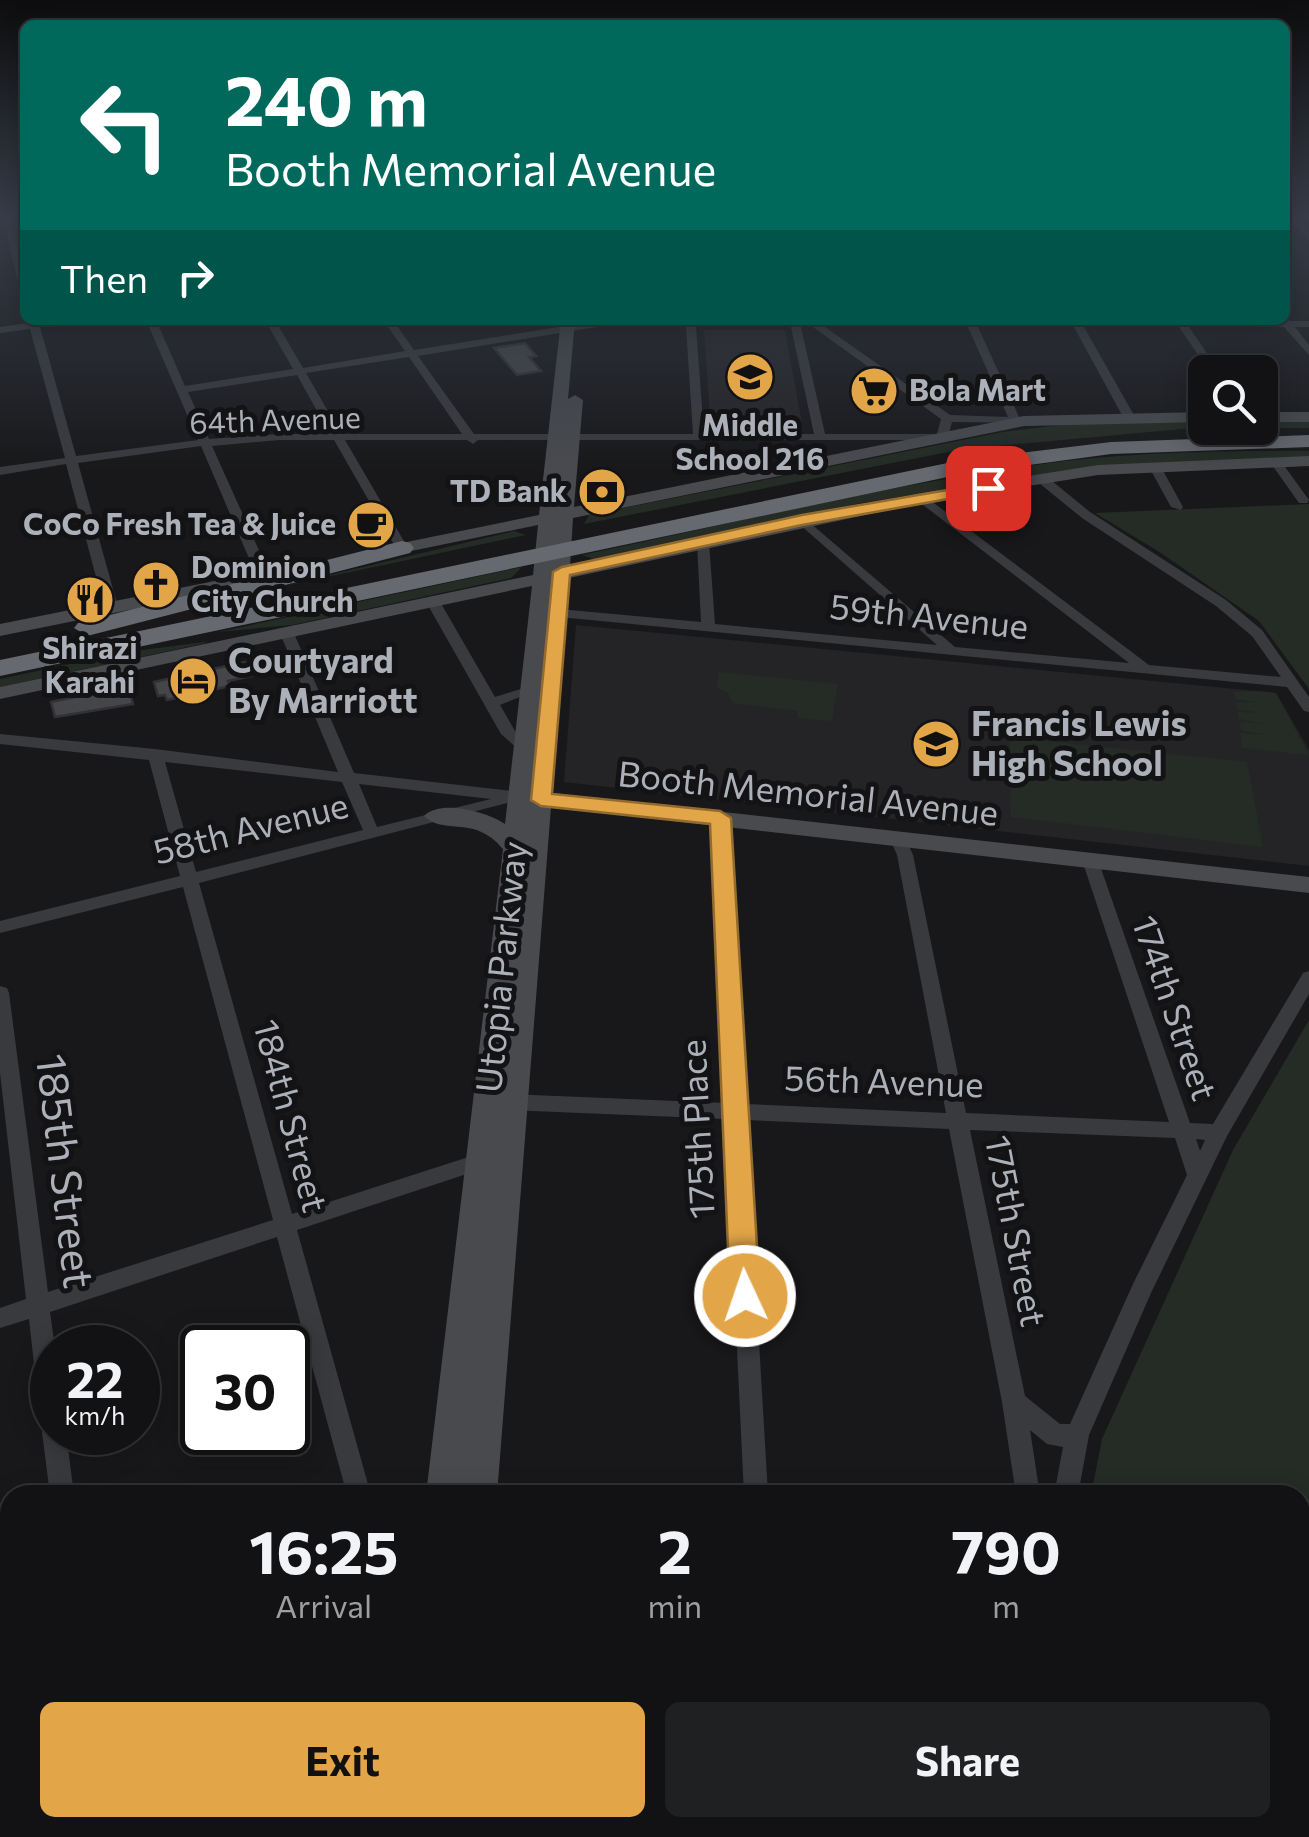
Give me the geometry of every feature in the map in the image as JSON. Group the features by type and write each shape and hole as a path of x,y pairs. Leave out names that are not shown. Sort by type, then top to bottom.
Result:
{"highway":[{"path":"0,670 537,563 583,539 1025,445 1168,434 1309,431"},
{"path":"583,539 1036,455 1180,444 1309,441"},
{"path":"0,651 402,548"},
{"path":"0,651 537,563"},
{"path":"0,670 143,647 286,631"}],"main road":[{"name":"Utopia Parkway","path":"480,1485 514,847 530,798 524,747 537,563 555,517 574,325"},
{"path":"0,630 1019,419 1188,417"},
{"path":"1278,417 1309,417"},
{"path":"843,437 864,454"},
{"path":"0,692 432,600 537,563 703,542 922,498 1098,470 1309,461"},
{"name":"Utopia Parkway","path":"500,1102 530,798 559,613 537,563"},
{"name":"Booth Memorial Avenue","path":"530,798 1309,885"},
{"path":"436,816 492,823 514,847"},
{"name":"Utopia Parkway","path":"445,1485 462,1314 496,1156"}],"street":[{"path":"35,325 111,607"},
{"path":"154,325 264,578"},
{"path":"273,325 402,548"},
{"path":"392,325 472,439"},
{"path":"511,325 519,334"},
{"path":"182,390 568,325"},
{"path":"690,325 699,438"},
{"path":"770,325 802,325"},
{"path":"816,325 946,418 1019,419 972,325"},
{"path":"1078,325 1128,417"},
{"path":"1182,325 1203,355"},
{"path":"1287,325 1309,352"},
{"path":"796,326 820,437"},
{"path":"942,437 946,418"},
{"name":"64th Avenue","path":"0,474 205,444 338,439 942,437"},
{"path":"1276,462 1303,500"},
{"path":"1155,468 1176,507"},
{"path":"1044,480 1086,515 1221,603 1257,633 1309,708"},
{"path":"922,498 1144,668"},
{"path":"802,520 950,650"},
{"path":"703,542 708,626"},
{"path":"432,600 509,734 524,747"},
{"name":"59th Avenue","path":"559,613 1293,682"},
{"path":"286,631 371,832"},
{"path":"492,703 530,690"},
{"name":"Booth Memorial Avenue","path":"0,739 530,798"},
{"name":"184th Street","path":"155,754 356,1485"},
{"name":"58th Avenue","path":"0,927 436,816 530,798"},
{"name":"175th Place","path":"720,818 755,1485"},
{"name":"175th Street","path":"898,839 908,865 1014,1402 1026,1485"},
{"name":"174th Street","path":"1090,860 1198,1176"},
{"path":"1068,1485 1078,1435 1198,1176 1219,1132 1309,978"},
{"name":"185th Street","path":"0,993 40,1325"},
{"name":"56th Avenue","path":"500,1102 1219,1132"},
{"path":"0,1318 496,1156"},
{"path":"1014,1402 1056,1436 1078,1435"},
{"path":"57,1455 61,1485"}],"shaded area":[{"name":"Middle School 216","path":"704,330 785,330 803,429 711,430"},
{"path":"1188,422 1188,428 963,449 584,524 589,515 1003,432 1077,423"},
{"path":"1278,422 1309,422 1309,428 1278,428"},
{"path":"1309,451 1309,457 1008,480 861,503 597,560 582,555 861,495 1029,466 1134,455"},
{"path":"1309,504 1309,689 1259,621 1095,513"},
{"path":"514,531 526,535 284,586"},
{"path":"522,567 511,578 292,625 218,632"},
{"name":"Francis Lewis High School","path":"576,625 1276,693 1309,750 1309,866 564,782"},
{"path":"204,642 0,687 0,679 120,653"},
{"path":"719,672 838,684 832,721 798,718 798,711 733,703 728,693 717,687"},
{"path":"1234,692 1276,693 1309,755 1242,748 1240,733 1265,735 1241,730 1240,722 1263,724 1239,719 1238,712 1261,713 1237,709 1236,702 1259,703 1236,699"},
{"path":"1009,737 1247,762 1263,847 1011,817"},
{"path":"1309,1020 1309,1485 1093,1485 1102,1439 1233,1150"}],"building":[{"path":"525,343 536,356 529,357 541,371 517,375 494,348"},
{"name":"Courtyard By Marriott","path":"245,662 251,676 228,681 230,686 167,700 165,695 158,696 154,682"},
{"path":"128,686 133,704 55,717 51,702"}],"place":[{"name":"Middle School 216","path":"750,377"},
{"name":"Bola Mart","path":"874,391"},
{"name":"TD Bank","path":"602,492"},
{"name":"CoCo Fresh Tea & Juice","path":"371,525"},
{"name":"Dominion City Church","path":"156,585"},
{"name":"Shirazi Karahi","path":"90,600"},
{"name":"Courtyard By Marriott","path":"193,681"},
{"name":"Francis Lewis High School","path":"936,744"}],"route":[{"path":"745,1296 720,818 541,800 562,572 802,520 988,488"}]}
